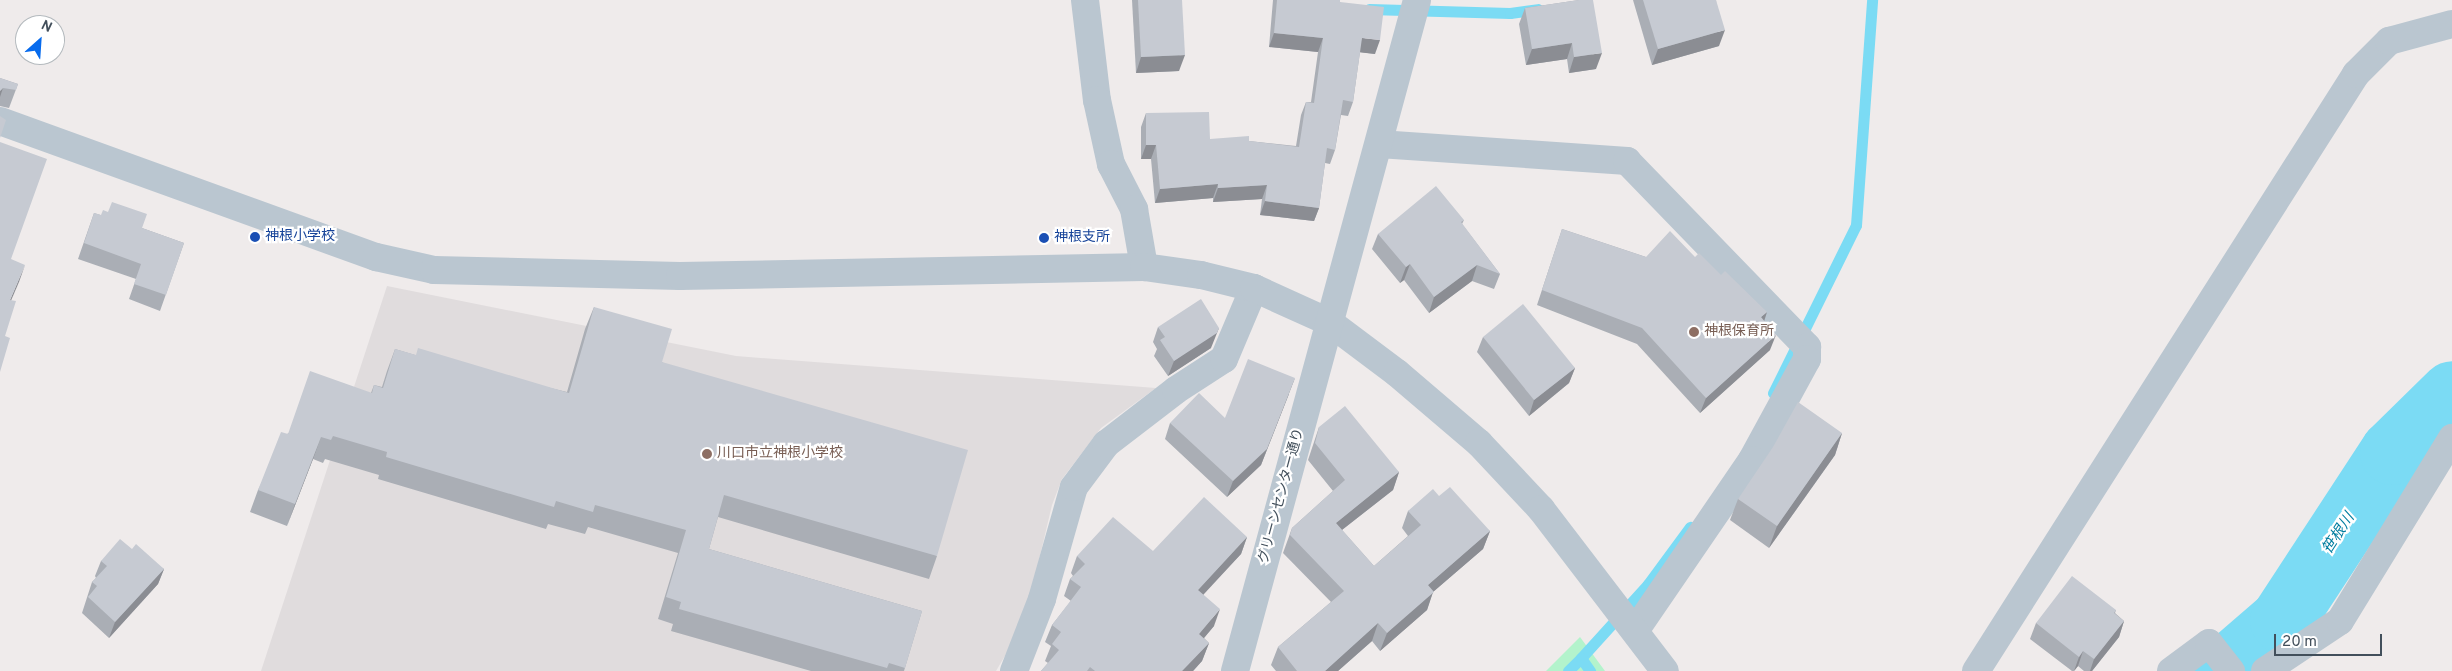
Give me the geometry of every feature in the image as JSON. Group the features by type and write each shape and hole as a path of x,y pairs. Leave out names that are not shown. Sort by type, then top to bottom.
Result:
{"street":[{"path":"1086,0 1097,100 1105,137 1111,164 1134,209 1144,268"},
{"name":"グリーンセンター通り","path":"1235,671 1417,0"},
{"path":"1976,671 2356,74 2389,41 2452,24"},
{"path":"0,121 376,257 434,270 680,276 1144,268 1201,275 1254,288 1329,322 1397,372 1478,444 1541,508 1665,671"},
{"path":"1379,144 1627,161 1807,347 1807,359 1752,460 1635,631"},
{"path":"1014,671 1042,598 1074,487 1106,444 1176,390 1224,359 1254,288"},
{"path":"2266,671 2340,622 2452,438"},
{"path":"2171,671 2209,643 2231,671"}],"shaded area":[{"name":"川口市立神根小学校","path":"387,286 736,356 1156,388 1101,428 1062,479 1052,505 1029,602 1016,637 996,671 261,671"}],"green space":[{"path":"1580,637 1605,671 1546,671"}],"building":[{"path":"1138,0 1182,0 1185,55 1141,57"},
{"path":"1277,0 1340,0 1340,2 1384,7 1380,40 1362,38 1353,102 1343,100 1335,150 1327,148 1319,208 1265,201 1267,185 1218,188 1218,184 1160,189 1156,145 1146,145 1146,113 1209,112 1210,139 1249,136 1249,141 1299,147 1306,102 1314,103 1323,38 1274,33"},
{"path":"1579,0 1593,0 1602,53 1574,57 1572,43 1532,49 1525,8"},
{"path":"1643,0 1716,0 1725,30 1658,49"},
{"path":"0,78 18,84 16,90 3,88 0,91"},
{"path":"0,116 6,120 0,138"},
{"path":"0,142 47,159 11,259 25,265 10,300 16,301 5,336 10,338 0,372"},
{"path":"1436,186 1464,220 1461,222 1500,274 1477,265 1434,297 1410,264 1406,267 1378,234"},
{"path":"112,202 147,214 142,228 184,243 166,295 134,284 141,264 84,243 94,213 101,215 103,210 108,212"},
{"path":"1562,229 1646,257 1670,231 1695,257 1699,253 1721,275 1725,271 1767,312 1761,317 1776,335 1706,398 1642,328 1542,290"},
{"path":"1201,299 1219,328 1217,333 1174,361 1160,340 1165,337 1158,327"},
{"path":"1523,304 1575,368 1534,400 1483,337"},
{"path":"594,307 672,329 662,362 968,450 937,556 724,495 709,549 922,611 905,668 889,663 887,668 679,609 681,602 666,597 686,530 595,505 593,512 556,501 554,507 386,457 387,452 333,436 331,440 321,437 295,504 258,490 281,432 288,434 310,371 372,393 374,385 383,388 395,349 416,355 418,348 569,393"},
{"path":"1248,359 1295,378 1267,449 1233,481 1170,423 1199,393 1225,418"},
{"path":"1798,402 1842,433 1777,526 1738,499 1773,447"},
{"path":"1345,406 1399,472 1336,523 1374,566 1421,525 1408,511 1433,489 1439,496 1450,487 1490,531 1428,585 1434,592 1387,633 1378,623 1325,671 1297,671 1278,647 1344,591 1290,535 1292,528 1345,480 1315,443 1319,427"},
{"path":"1204,497 1247,537 1198,590 1220,609 1199,634 1209,643 1182,671 1095,671 1090,667 1087,671 1041,671 1059,650 1052,644 1061,632 1052,625 1081,587 1070,579 1085,564 1077,556 1113,517 1153,551"},
{"path":"120,539 132,549 136,544 164,569 115,622 88,597 97,586 92,582 107,566 101,561"},
{"path":"2072,576 2116,610 2114,613 2124,621 2094,659 2083,651 2079,657 2036,623"}],"waterway":[{"path":"1773,393 1856,225 1872,0"},
{"path":"1369,9 1510,13 1538,9"},
{"name":"笹根川","path":"2223,671 2282,620 2392,452 2452,393"},
{"path":"1581,658 1648,584 1690,527"},
{"name":"笹根川","path":"1568,671 1581,658 1590,671"}],"place":[{"name":"神根小学校","path":"255,237"},
{"name":"神根支所","path":"1044,238"},
{"name":"神根保育所","path":"1694,332"},
{"name":"川口市立神根小学校","path":"707,454"}]}
